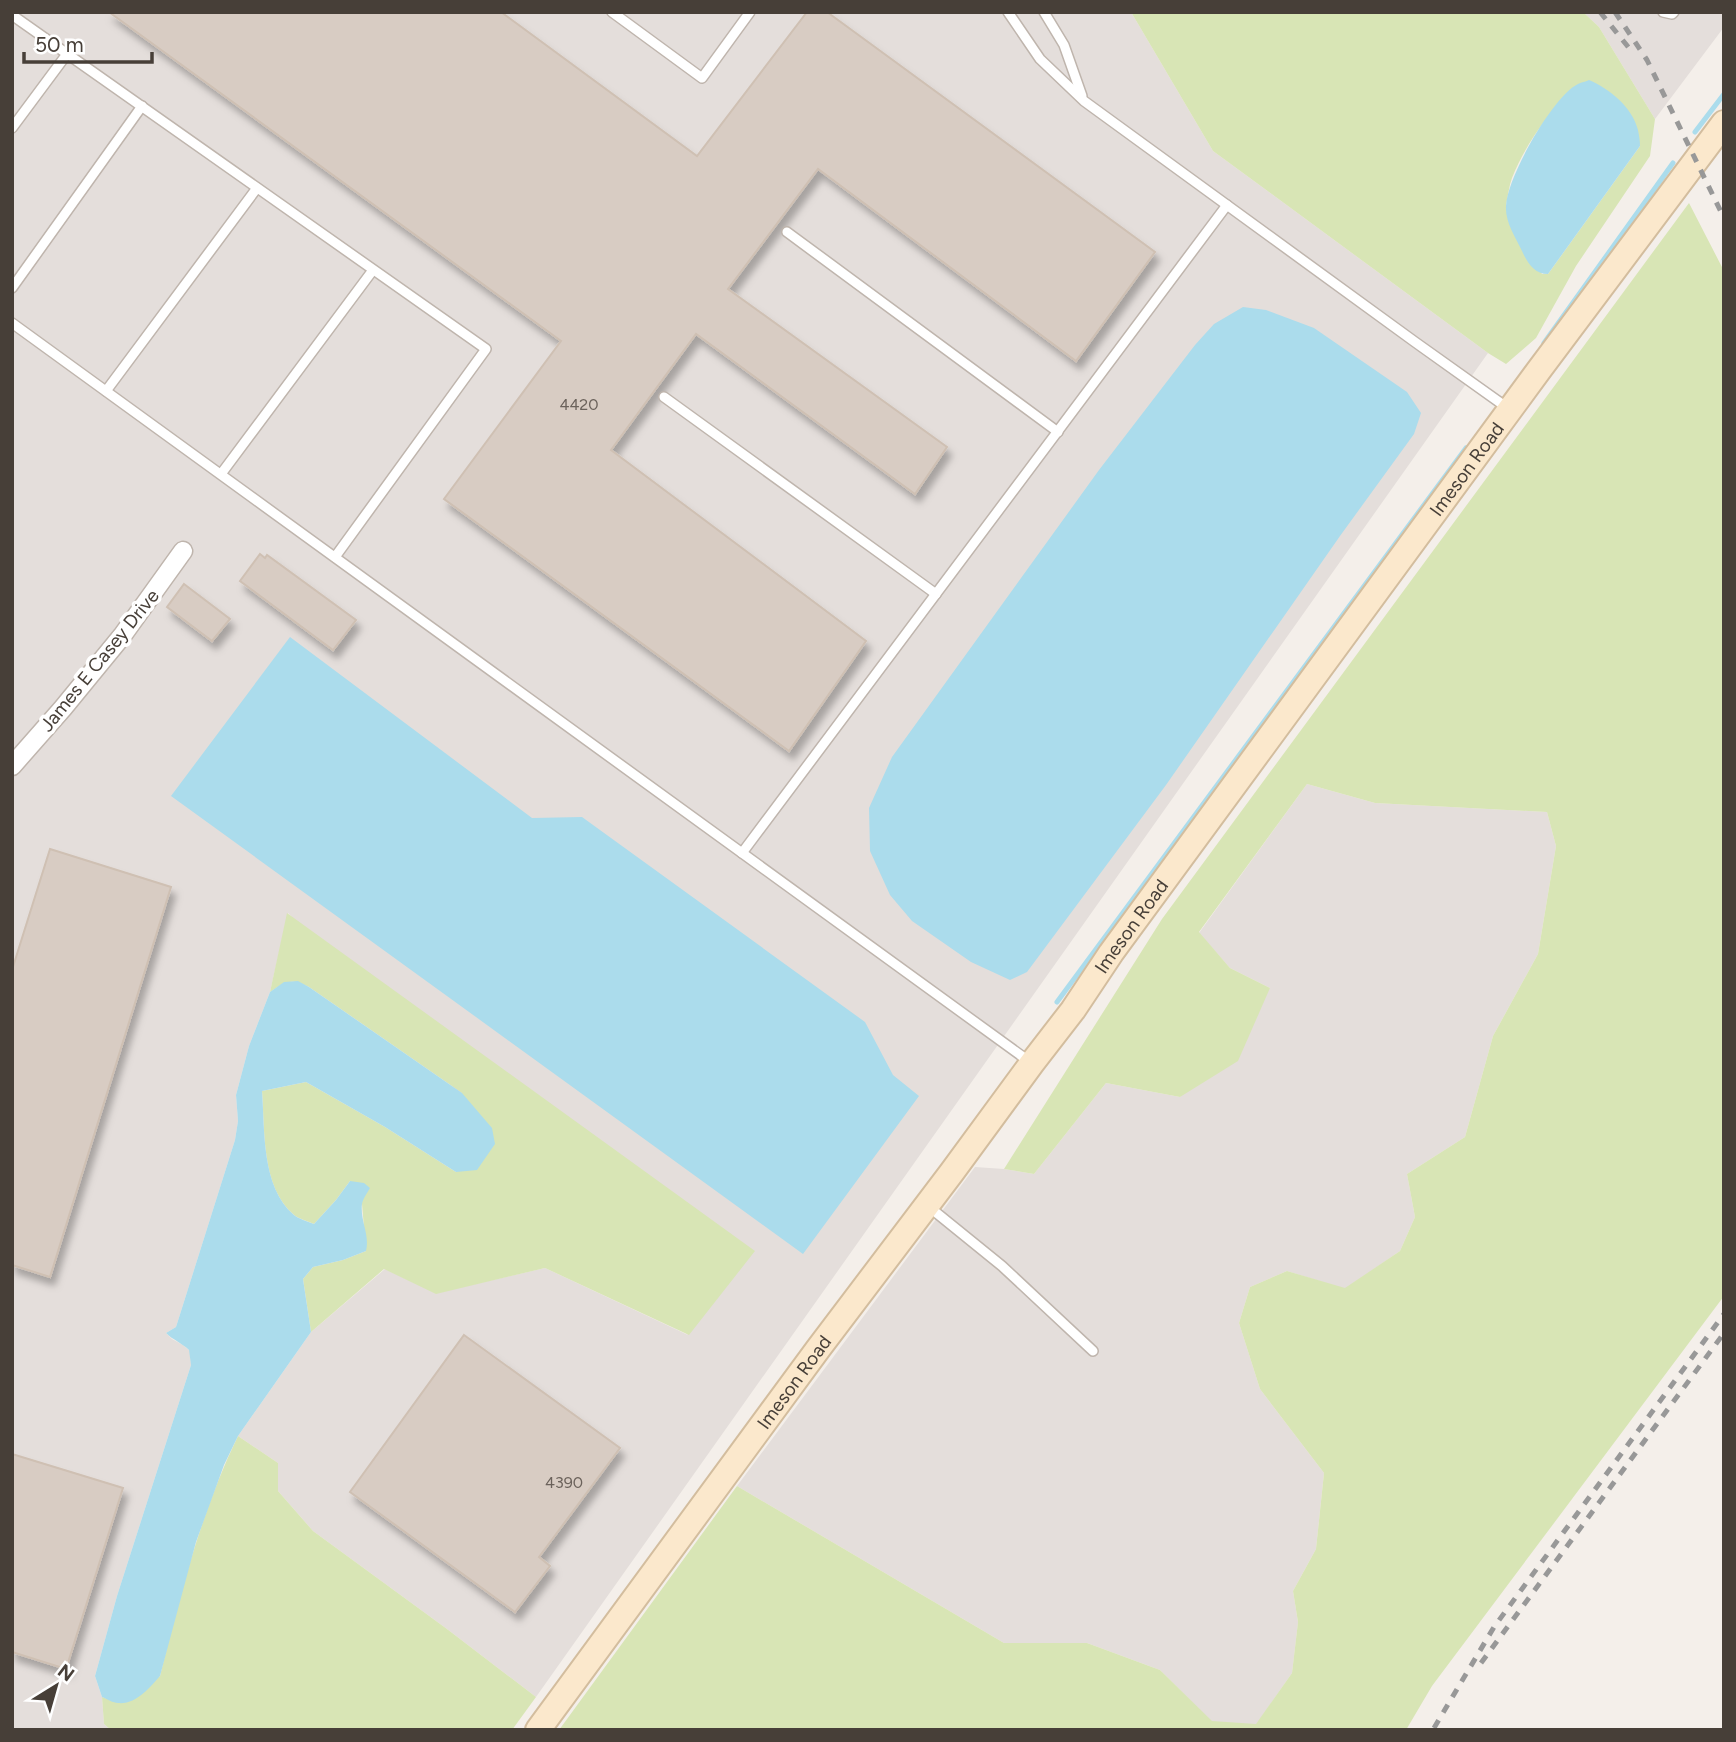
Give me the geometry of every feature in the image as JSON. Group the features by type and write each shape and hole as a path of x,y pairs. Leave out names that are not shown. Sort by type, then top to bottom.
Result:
{"street":[{"name":"Imeson Road","path":"538,1730 818,1349 1073,1010 1111,953 1724,123"},
{"name":"James E Casey Drive","path":"12,766 122,636 183,551"}],"lane":[{"path":"612,12 702,78 750,12"},
{"path":"1008,12 1040,59 1084,101 1510,410"},
{"path":"1044,12 1064,46 1084,101"},
{"path":"1663,12 1674,12"},
{"path":"12,15 486,349 335,557"},
{"path":"12,128 67,54"},
{"path":"12,288 142,106"},
{"path":"106,391 257,188"},
{"path":"742,853 1227,205"},
{"path":"787,232 1058,432"},
{"path":"220,474 373,270"},
{"path":"12,323 1032,1063"},
{"path":"664,397 936,594"},
{"path":"927,1205 1002,1266 1093,1351"}],"shaded area":[{"path":"12,12 1131,12 1213,151 1488,353 536,1697 313,1531 278,1491 278,1463 238,1436 311,1332 385,1269 436,1293 545,1268 688,1335 288,913 270,992 249,1046 236,1095 238,1121 235,1140 176,1327 166,1333 190,1351 191,1365 117,1596 95,1676 102,1697 104,1724 111,1730 12,1730"},
{"path":"1583,12 1724,12 1724,27 1655,119 1599,27"},
{"path":"1307,784 1375,803 1547,812 1556,846 1538,954 1493,1036 1465,1137 1407,1174 1415,1217 1400,1251 1345,1289 1287,1271 1250,1287 1239,1323 1260,1389 1324,1473 1316,1549 1293,1591 1298,1622 1292,1673 1256,1725 1212,1722 1160,1670 1087,1643 1004,1643 737,1486 975,1167 1034,1174 1106,1083 1180,1097 1270,988 1230,968 1199,933"}],"green space":[{"path":"1131,12 1583,12 1599,27 1655,119 1650,156 1576,266 1536,338 1506,364 1213,151","holes":["1566,94 1640,146 1548,274 1542,274 1506,205 1517,167 1550,113"]},
{"path":"1689,203 1724,271 1724,1296 1432,1686 1406,1730 559,1730 737,1486 1004,1643 1087,1643 1160,1670 1212,1721 1256,1724 1292,1673 1298,1622 1293,1591 1316,1549 1324,1473 1260,1389 1239,1323 1250,1287 1287,1271 1345,1288 1400,1251 1415,1217 1407,1174 1465,1137 1493,1036 1538,954 1556,846 1547,812 1375,803 1307,784 1199,932 1230,968 1270,988 1238,1061 1180,1097 1106,1083 1034,1174 1004,1169 1162,919"},
{"path":"287,913 755,1251 689,1335 545,1268 436,1294 384,1269 311,1332 303,1279 313,1267 366,1251 362,1204 350,1181 314,1224 296,1216 283,1203 270,1174 267,1158 262,1091 306,1082 456,1172 462,1093 309,987 298,982 289,982 270,992"},
{"path":"238,1436 278,1463 278,1491 313,1531 536,1697 512,1730 111,1730 104,1724 102,1697 119,1703 160,1676 202,1524"}],"water":[{"path":"1589,80 1605,88 1625,106 1638,130 1640,146 1548,274 1543,273 1535,270 1529,263 1511,229 1506,212 1508,193 1514,176 1544,120 1568,91"},
{"path":"1243,307 1266,310 1314,328 1407,392 1421,413 1414,434 1166,785 1027,972 1010,980 971,962 912,921 890,895 870,851 869,808 892,757 1099,470 1195,345 1214,324"},
{"path":"290,637 532,818 582,817 865,1022 893,1075 919,1096 803,1254 171,796"},
{"path":"298,981 462,1093 492,1128 495,1144 477,1170 456,1172 306,1082 262,1091 270,1174 283,1203 296,1216 314,1224 350,1181 364,1183 370,1188 362,1204 366,1251 313,1267 303,1279 311,1332 238,1436 224,1465 196,1542 160,1676 137,1698 125,1703 114,1702 102,1697 95,1676 117,1596 191,1365 189,1350 166,1333 176,1327 235,1140 238,1121 236,1095 249,1046 270,992 284,982"}],"building":[{"path":"109,12 501,12 697,156 807,12 827,12 1155,252 1076,361 818,169 728,289 947,447 915,494 696,334 611,450 866,641 789,751 444,499 561,341"},
{"path":"260,554 265,558 267,555 356,620 333,650 240,581"},
{"path":"184,584 230,619 212,641 167,607"},
{"path":"50,849 171,887 50,1277 12,1265 12,970"},
{"path":"464,1335 620,1448 539,1557 550,1566 515,1612 350,1492"},
{"path":"12,1454 123,1488 66,1669 12,1652"}],"waterway":[{"path":"1695,132 1724,94"},
{"path":"1544,343 1673,163"},
{"path":"1057,1002 1466,448"}],"railway":[{"path":"1600,12 1629,48"},
{"path":"1615,12 1647,60 1724,218"},
{"path":"1434,1728 1494,1627 1724,1314"},
{"path":"1481,1663 1724,1333"}]}
